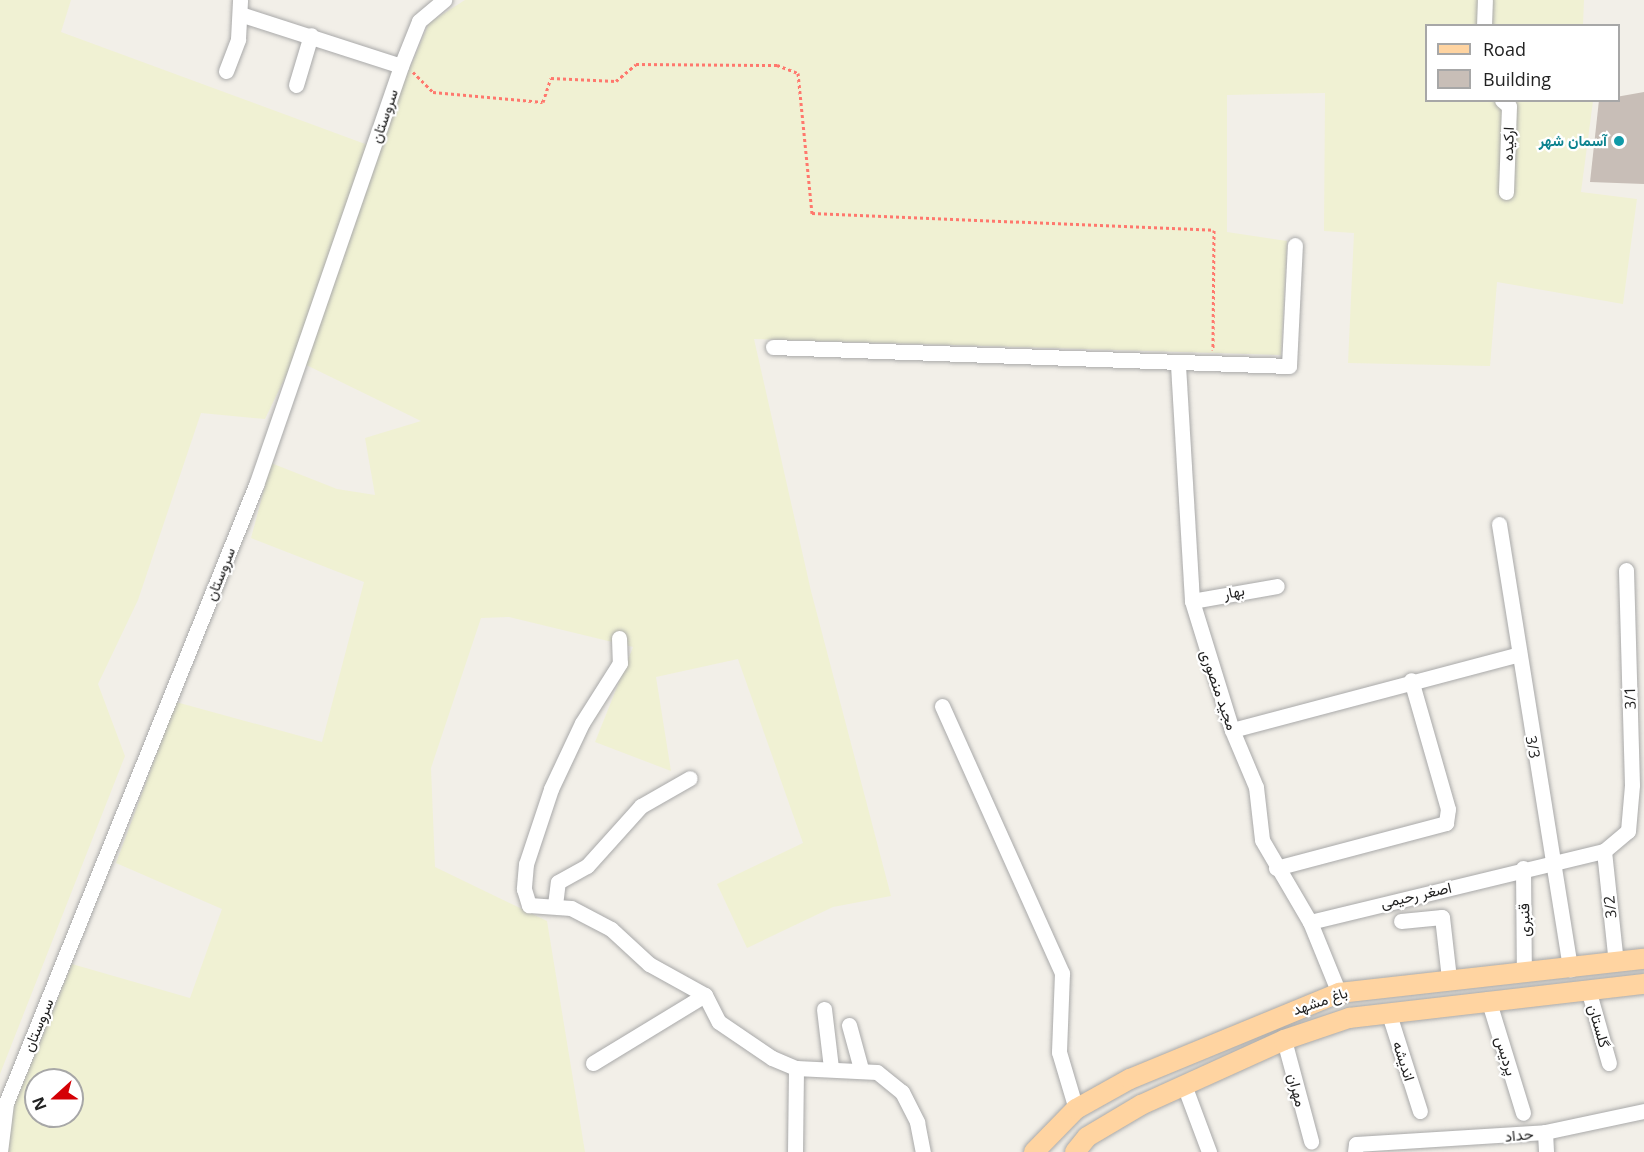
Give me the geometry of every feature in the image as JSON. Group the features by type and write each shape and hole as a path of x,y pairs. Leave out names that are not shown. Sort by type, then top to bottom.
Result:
{"main road":[{"name":"باغ مشهد","path":"1034,1152 1076,1109 1130,1079 1340,993 1449,978 1570,969 1644,959"},
{"name":"باغ مشهد","path":"1076,1152 1087,1137 1184,1085 1284,1040 1388,1011 1644,984"}],"street":[{"name":"سروستان","path":"0,1152 6,1103 256,485 400,66 419,21 444,0"},
{"path":"1484,24 1485,0"},
{"path":"226,71 238,39 240,7 400,66"},
{"path":"296,85 311,35"},
{"name":"ارکیده","path":"1504,102 1509,106 1506,192"},
{"path":"773,348 1178,364 1289,366 1295,245"},
{"name":"مجید منصوری","path":"1178,364 1192,601 1232,730 1256,787 1256,822 1276,868 1310,922 1340,993"},
{"name":"3/3","path":"1499,524 1516,655 1555,861 1570,969"},
{"name":"3/1","path":"1604,851 1628,831 1638,785 1626,570"},
{"name":"بهار","path":"1192,601 1277,586"},
{"path":"619,638 620,663 560,770 526,864 524,889 529,905 555,905 571,908 610,929 649,964 705,995 719,1022 748,1046 796,1068 877,1071 902,1092 917,1122 923,1152"},
{"path":"1232,730 1411,680 1516,655"},
{"path":"1276,868 1446,823 1448,809 1411,680"},
{"path":"942,705 1062,973 1059,1052 1076,1109"},
{"path":"555,905 558,882 586,866 641,806 690,778"},
{"name":"اصغر رحیمی","path":"1310,922 1523,868 1604,851"},
{"name":"3/2","path":"1604,851 1616,963"},
{"name":"قنبری","path":"1523,868 1524,973"},
{"path":"1401,921 1442,917 1449,978"},
{"name":"گلستان","path":"1588,989 1609,1063"},
{"path":"593,1063 705,995"},
{"name":"پردیس","path":"1488,999 1523,1113"},
{"path":"824,1009 831,1068"},
{"name":"اندیشه","path":"1388,1011 1420,1112"},
{"path":"849,1025 861,1069"},
{"name":"مهران","path":"1284,1040 1311,1141"},
{"path":"795,1152 796,1068"},
{"path":"1184,1085 1209,1152"},
{"name":"حداد","path":"1355,1148 1448,1147 1545,1132 1644,1111"},
{"path":"1545,1132 1546,1152"}],"path":[{"path":"400,66 418,74 433,92 543,102 551,78 616,81 636,64 777,65 798,74 812,213 1214,230 1212,365"}],"green space":[{"path":"0,0 71,0 61,32 376,148 429,23 465,0 1584,0 1583,24 1425,24 1425,102 1593,102 1581,192 1637,199 1623,304 1497,282 1490,366 1348,363 1354,233 1324,231 1325,93 1227,95 1227,232 1287,241 1281,355 754,339 811,591 891,896 833,907 747,948 717,884 803,843 738,659 656,677 671,771 595,742 633,647 509,617 481,618 431,768 435,867 547,921 585,1152 8,1152 12,1111 24,1082 24,1128 84,1128 84,1068 30,1068 72,964 190,998 222,909 116,863 176,702 322,742 364,582 251,538 271,463 337,489 375,495 365,438 421,421 294,359 265,419 201,413 138,600 98,684 125,756 0,1074"}],"building":[{"name":"آسمان شهر","path":"1644,92 1644,184 1590,182 1599,102 1620,102 1620,96"}],"place":[{"name":"آسمان شهر","path":"1619,141"}]}
